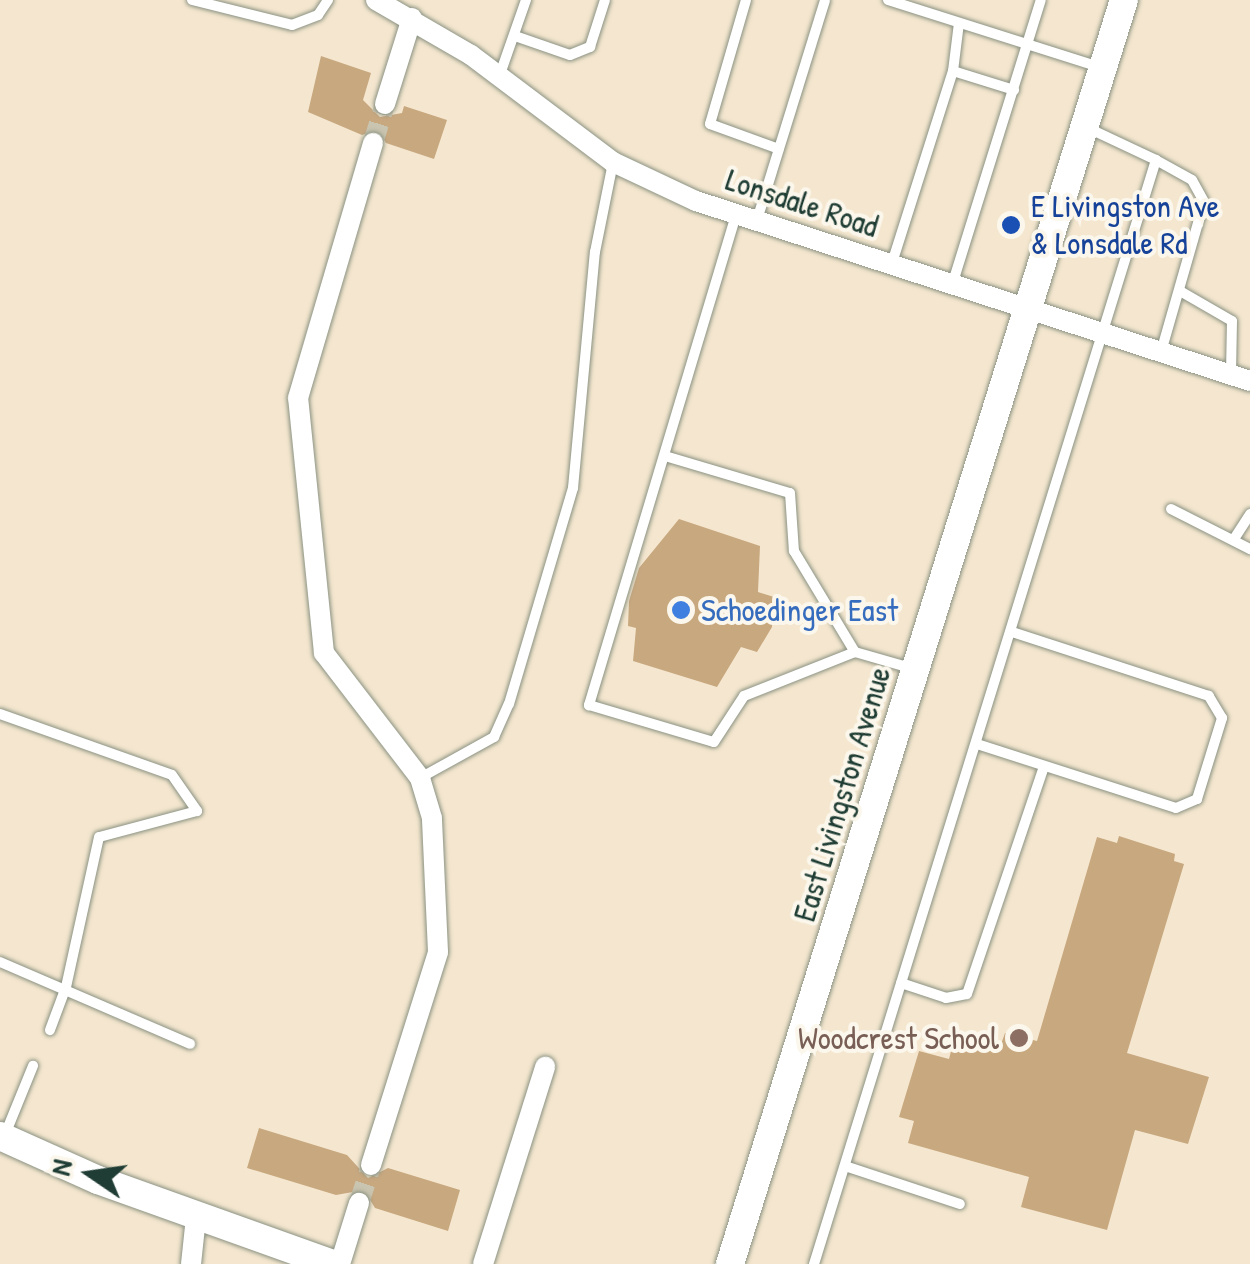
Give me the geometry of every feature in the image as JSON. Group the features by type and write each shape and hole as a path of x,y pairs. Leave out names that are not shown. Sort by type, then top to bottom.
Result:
{"main road":[{"name":"East Livingston Avenue","path":"730,1264 1124,0"},
{"path":"2,1137 196,1217 336,1264"}],"street":[{"name":"Lonsdale Road","path":"376,0 412,18 613,162 747,217 1162,348 1240,377"},
{"path":"385,104 412,18"},
{"path":"371,1165 441,931 432,818 420,778 324,653 300,436 306,362 372,143"},
{"path":"483,1264 546,1066"},
{"path":"336,1264 359,1203"},
{"path":"191,1264 196,1217"}],"lane":[{"path":"192,0 292,26 318,14 328,0"},
{"path":"499,78 526,0"},
{"path":"515,36 570,55 590,46 605,0"},
{"path":"746,0 710,124 779,149"},
{"path":"825,0 779,149 747,217 665,456 589,705 714,742 744,696 855,652 917,670"},
{"path":"888,0 1104,68"},
{"path":"953,282 1041,0"},
{"path":"892,263 952,71 959,24"},
{"path":"952,71 1014,90"},
{"path":"1086,126 1192,180 1204,202 1162,348"},
{"path":"814,1264 1156,160"},
{"path":"420,778 494,738 509,704 573,488 595,252 613,162"},
{"path":"1180,291 1232,322 1240,377"},
{"path":"665,456 790,493 794,551 855,652"},
{"path":"1170,509 1250,549"},
{"path":"1234,539 1250,514"},
{"path":"977,744 1176,808 1198,799 1222,718 1209,696 1012,632"},
{"path":"0,714 172,775 197,812 99,837 66,986 50,1030"},
{"path":"902,983 946,998 967,994 1044,767"},
{"path":"0,962 66,986 190,1044"},
{"path":"2,1137 34,1066"},
{"path":"845,1166 960,1204"}],"building":[{"path":"321,56 371,73 363,100 380,117 402,113 404,106 447,120 434,159 386,143 378,130 362,135 308,112"},
{"path":"679,519 760,546 758,592 774,597 772,627 757,652 741,647 717,687 633,661 636,628 628,626 629,601 639,568"},
{"path":"1119,836 1175,854 1174,861 1184,864 1127,1053 1209,1077 1188,1144 1135,1130 1107,1230 1021,1207 1029,1177 908,1143 914,1121 899,1117 919,1051 949,1059 955,1036 1000,1047 1005,1033 1037,1041 1097,837 1117,843"},
{"path":"259,1128 347,1155 368,1178 388,1168 460,1190 448,1231 375,1208 364,1190 336,1195 247,1168"}],"tunnel":[{"path":"373,143 385,104"},
{"path":"359,1203 371,1165"}],"place":[{"name":"E Livingston Ave & Lonsdale Rd","path":"1011,225"},
{"name":"Schoedinger East","path":"681,610"},
{"name":"Woodcrest School","path":"1019,1038"}]}
